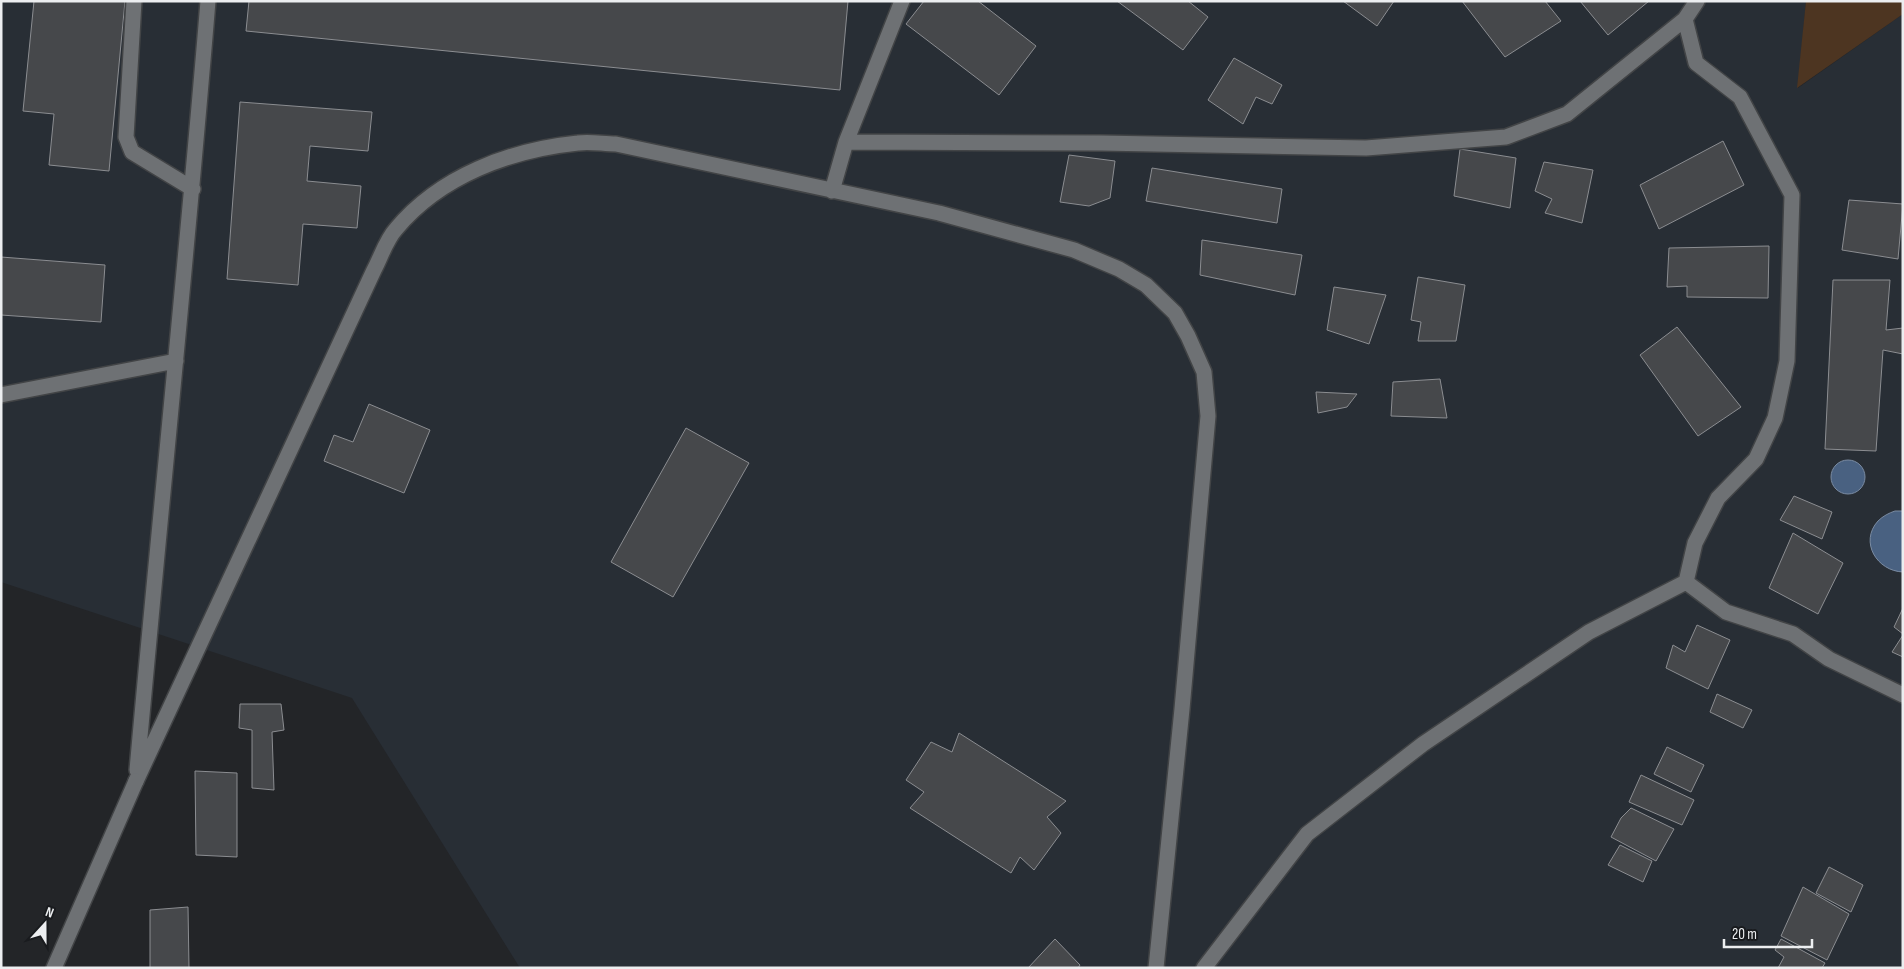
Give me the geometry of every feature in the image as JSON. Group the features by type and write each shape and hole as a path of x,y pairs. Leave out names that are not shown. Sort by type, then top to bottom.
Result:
{"street":[{"path":"134,1 126,137 132,152 193,189"},
{"path":"136,781 157,547 193,189 208,1"},
{"path":"832,191 846,142 902,1"},
{"path":"846,142 1101,143 1366,148 1506,137 1567,114 1685,19 1697,1"},
{"path":"1204,968 1308,834 1423,744 1589,632 1686,582 1695,543 1718,498 1756,459 1775,418 1787,361 1792,195 1740,97 1696,63 1685,19"},
{"path":"54,968 136,781 374,270 394,231 412,212 438,190 483,166 518,153 579,142 616,144 940,213 1022,235 1074,250 1119,269 1146,285 1175,313 1188,336 1204,372 1208,426 1156,968"},
{"path":"1,395 176,361"},
{"path":"1686,582 1726,612 1794,634 1829,659 1903,695"}],"shaded area":[{"path":"1,1 1806,1 1798,88 1903,14 1903,968 520,968 352,698 1,582"},
{"path":"1806,1 1903,1 1903,14 1797,88"}],"water":[{"path":"1848,460 1855,461 1860,465 1864,470 1864,484 1860,489 1855,493 1848,494 1841,493 1836,489 1832,484 1831,477 1832,470 1836,465 1841,461"},
{"path":"1895,511 1903,511 1903,572 1885,567 1874,554 1871,546 1870,538 1878,521"}],"building":[{"path":"34,1 125,1 109,171 49,165 54,114 23,111"},
{"path":"249,1 848,1 840,90 246,31"},
{"path":"924,1 978,1 1036,46 999,95 906,24"},
{"path":"1117,1 1188,1 1208,17 1183,50"},
{"path":"1343,1 1394,1 1377,26"},
{"path":"1462,1 1545,1 1561,21 1505,57"},
{"path":"1580,1 1649,1 1608,35"},
{"path":"1234,58 1282,85 1272,104 1256,97 1243,124 1208,100"},
{"path":"240,102 372,112 368,151 310,146 307,181 361,186 357,228 303,224 298,285 227,279"},
{"path":"1723,141 1744,185 1659,229 1640,185"},
{"path":"1460,149 1516,158 1510,208 1454,196"},
{"path":"1069,155 1115,161 1110,198 1089,206 1060,202"},
{"path":"1544,162 1593,170 1582,223 1545,213 1552,199 1535,191"},
{"path":"1152,168 1282,189 1277,223 1146,201"},
{"path":"1849,200 1903,204 1898,259 1842,250"},
{"path":"1202,240 1302,255 1295,295 1200,275"},
{"path":"1769,246 1768,298 1687,297 1687,286 1667,287 1669,248"},
{"path":"1,257 105,265 101,322 1,315"},
{"path":"1418,277 1465,285 1456,341 1418,341 1421,322 1411,320"},
{"path":"1833,280 1890,280 1886,330 1903,328 1903,354 1883,350 1876,451 1825,449"},
{"path":"1334,287 1386,295 1369,344 1327,330"},
{"path":"1677,327 1741,407 1698,436 1640,355"},
{"path":"1440,379 1447,418 1391,416 1393,382"},
{"path":"1316,392 1357,394 1347,407 1318,413"},
{"path":"369,404 430,430 404,493 324,461 334,435 353,442"},
{"path":"686,428 749,463 673,597 611,562"},
{"path":"1794,496 1832,512 1822,539 1780,520"},
{"path":"1793,533 1843,563 1818,614 1769,588"},
{"path":"1903,608 1903,634 1894,627"},
{"path":"1697,625 1730,640 1708,689 1666,668 1673,645 1685,652"},
{"path":"1903,635 1903,657 1892,652"},
{"path":"1717,694 1752,710 1743,728 1710,712"},
{"path":"240,704 281,704 284,730 272,732 274,790 252,788 252,730 239,728"},
{"path":"959,733 1066,801 1047,817 1061,833 1034,870 1020,857 1011,873 910,808 924,792 906,780 931,742 952,752"},
{"path":"1667,747 1704,765 1691,792 1654,774"},
{"path":"195,771 237,773 237,857 196,855"},
{"path":"1641,775 1694,800 1682,825 1629,802"},
{"path":"1631,808 1674,829 1656,861 1611,837 1621,818"},
{"path":"1620,845 1652,861 1643,882 1608,865"},
{"path":"1829,867 1863,885 1851,912 1816,893"},
{"path":"1803,887 1849,914 1827,960 1781,936"},
{"path":"188,907 189,968 150,968 150,910"},
{"path":"1055,939 1080,965 1078,968 1028,968"},
{"path":"1781,939 1825,963 1822,968 1778,968 1784,957 1775,950"}]}
